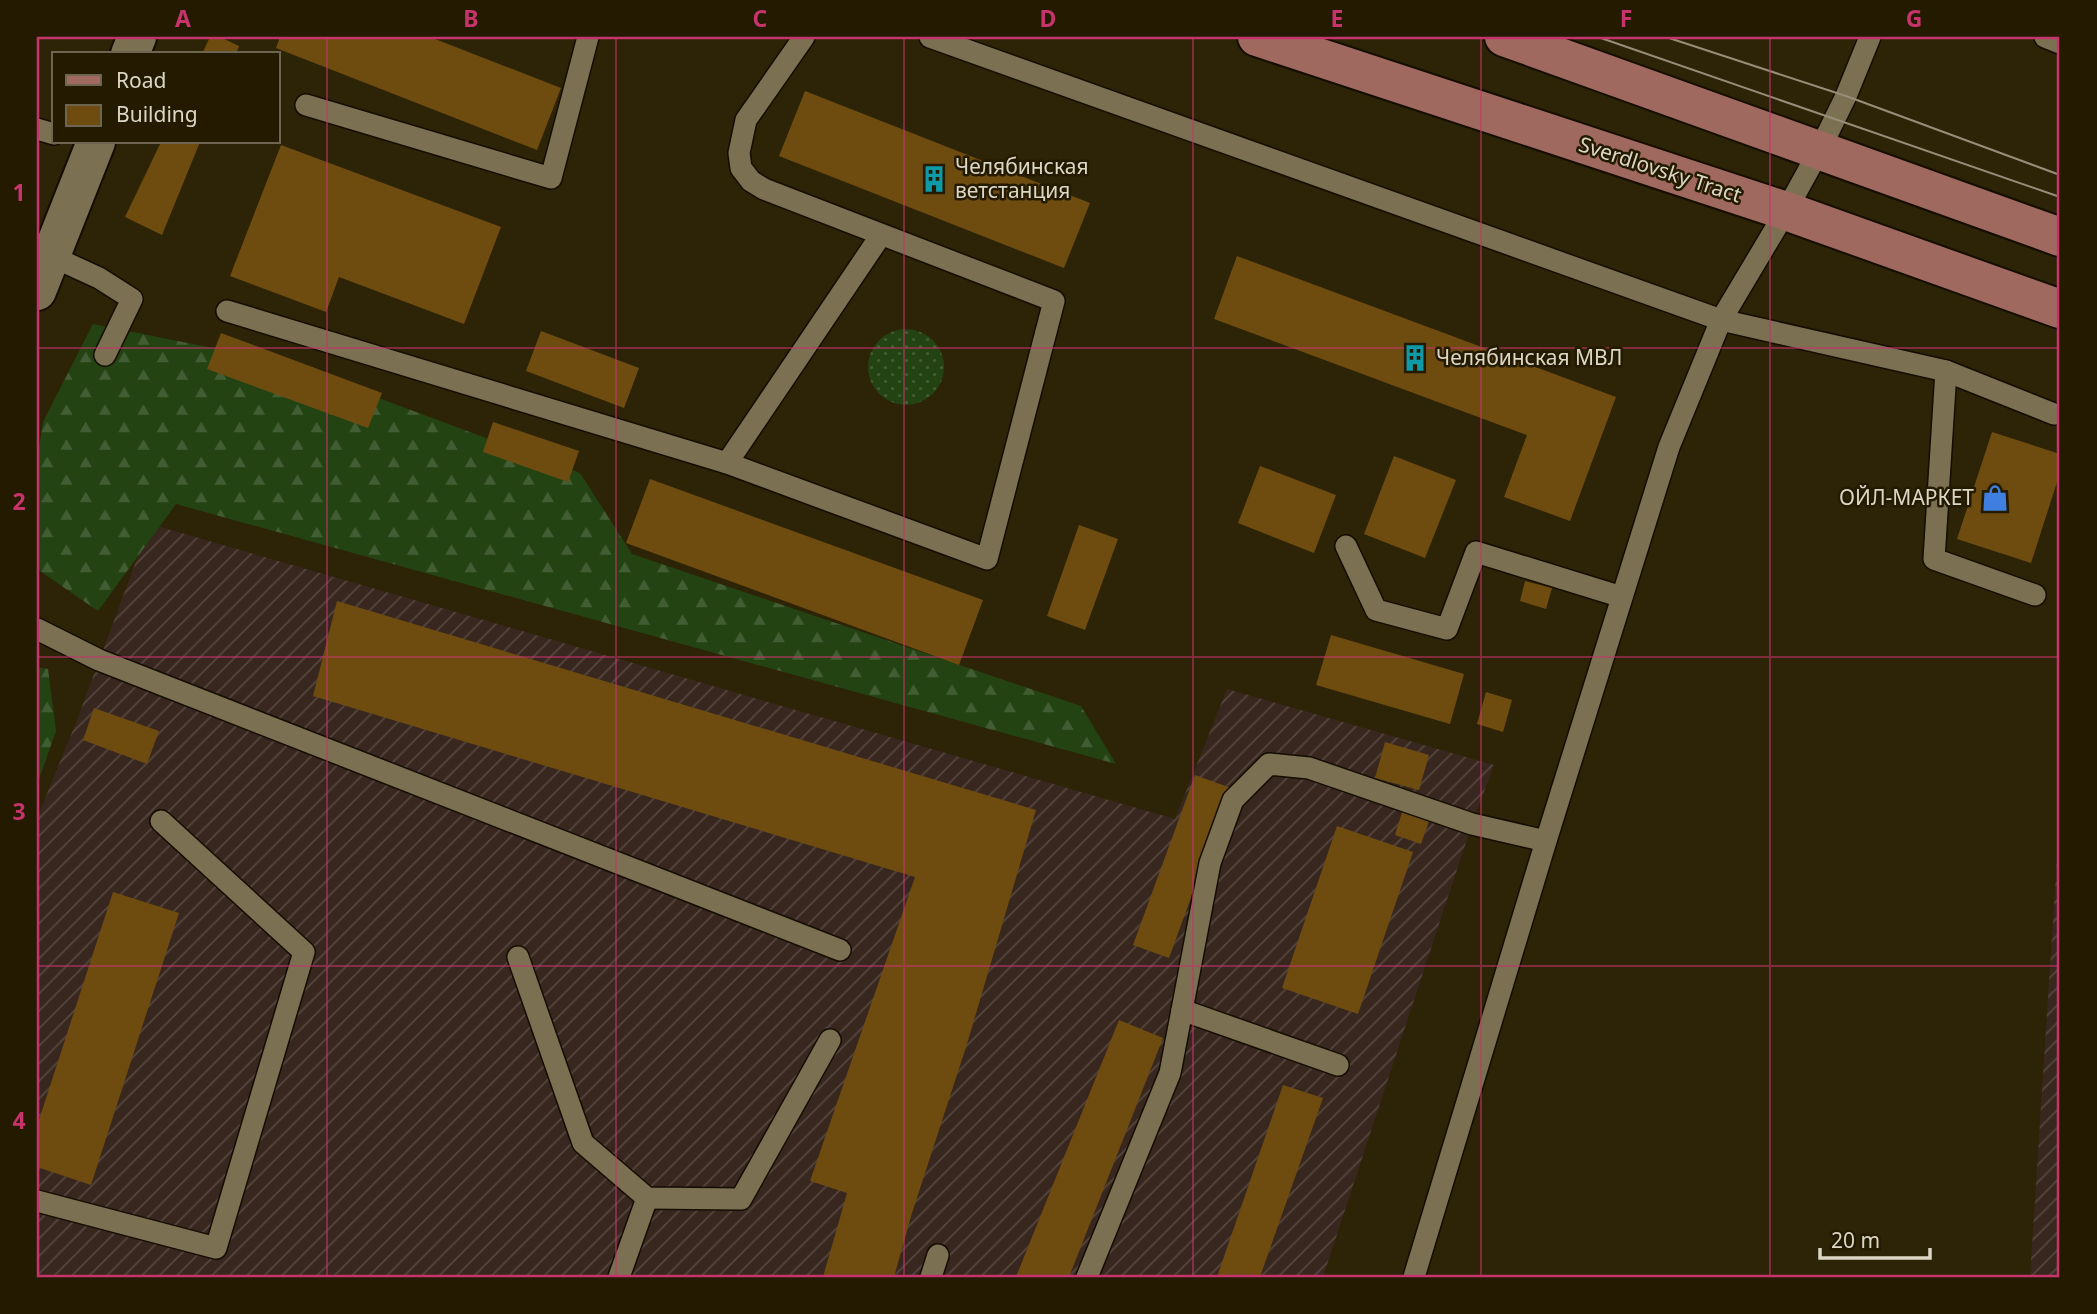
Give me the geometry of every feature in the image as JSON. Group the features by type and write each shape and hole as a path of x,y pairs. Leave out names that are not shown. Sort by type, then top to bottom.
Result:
{"main road":[{"name":"Sverdlovsky Tract","path":"1257,37 1786,211 2060,309"},
{"path":"1504,37 2060,237"},
{"path":"37,291 92,144"}],"lane":[{"path":"306,105 551,178 588,37"},
{"path":"227,312 727,463 987,559 1054,302 764,189 751,181 741,168 739,153 746,120 804,37"},
{"path":"930,37 1721,320 1946,371 2054,414"},
{"path":"1414,1277 1669,447 1721,320 1819,151 1846,96 1870,37"},
{"path":"2045,37 2060,43"},
{"path":"727,463 881,235"},
{"path":"51,256 99,278 132,299 105,355"},
{"path":"1946,371 1934,559 2035,595"},
{"path":"1346,546 1376,610 1447,629 1476,552 1622,597"},
{"path":"37,629 99,660 840,950"},
{"path":"1087,1277 1170,1073 1210,863 1233,800 1269,764 1309,768 1472,824 1546,841"},
{"path":"37,1201 216,1248 303,952 162,821"},
{"path":"519,957 583,1143 647,1198 741,1199 830,1040"},
{"path":"1182,1010 1338,1065"},
{"path":"620,1277 647,1198"},
{"path":"931,1277 939,1255"}],"shaded area":[{"path":"150,524 1175,819 1227,689 1494,765 1472,824 1323,1277 37,1277 37,818 75,725"},
{"path":"2060,811 2060,1277 2030,1277"}],"green space":[{"path":"93,324 282,362 580,473 632,554 1081,706 1116,764 176,504 98,611 37,569 37,461 43,422"},
{"path":"906,329 921,332 933,340 941,352 944,367 941,382 933,394 921,402 906,405 891,402 879,394 871,382 868,367 871,352 879,340 891,332"},
{"path":"37,667 48,669 56,731 37,785"}],"building":[{"path":"210,37 220,37 239,46 237,52 203,52"},
{"path":"280,37 430,37 561,88 537,150 276,48"},
{"name":"Челябинская ветстанция","path":"805,91 1090,203 1064,268 779,156"},
{"path":"160,144 199,144 162,235 125,217"},
{"path":"281,145 501,227 464,324 339,277 326,312 230,276"},
{"name":"Челябинская МВЛ","path":"1237,256 1616,397 1570,521 1504,497 1527,435 1214,319"},
{"path":"541,331 639,368 624,408 526,371"},
{"path":"221,333 382,393 368,428 207,369"},
{"path":"493,422 579,451 568,482 483,452"},
{"path":"1992,432 2060,454 2060,473 2031,563 1957,539"},
{"path":"1394,456 1456,480 1425,558 1364,534"},
{"path":"1260,466 1336,495 1314,553 1238,523"},
{"path":"650,479 983,600 959,665 626,543"},
{"path":"1079,525 1118,539 1085,630 1047,616"},
{"path":"1525,581 1552,588 1546,609 1520,601"},
{"path":"337,601 1036,810 894,1277 823,1277 847,1193 810,1181 915,877 313,696"},
{"path":"1331,635 1464,674 1450,724 1316,685"},
{"path":"1486,692 1512,700 1503,732 1477,724"},
{"path":"94,708 159,731 147,764 83,740"},
{"path":"1385,742 1429,755 1419,790 1375,778"},
{"path":"1195,775 1231,788 1169,958 1133,945"},
{"path":"1402,812 1429,821 1421,844 1395,835"},
{"path":"1337,826 1413,852 1358,1014 1282,988"},
{"path":"113,892 179,913 91,1185 37,1167 37,1126"},
{"path":"1119,1020 1163,1038 1069,1277 1016,1277"},
{"path":"1283,1085 1323,1098 1260,1277 1217,1277"}],"tram line":[{"path":"1598,37 2060,197"},
{"path":"1666,37 1846,96 2060,175"}],"place":[{"name":"Челябинская ветстанция","path":"934,179"},
{"name":"Челябинская МВЛ","path":"1415,358"},
{"name":"ОЙЛ-МАРКЕТ","path":"1995,498"}]}
